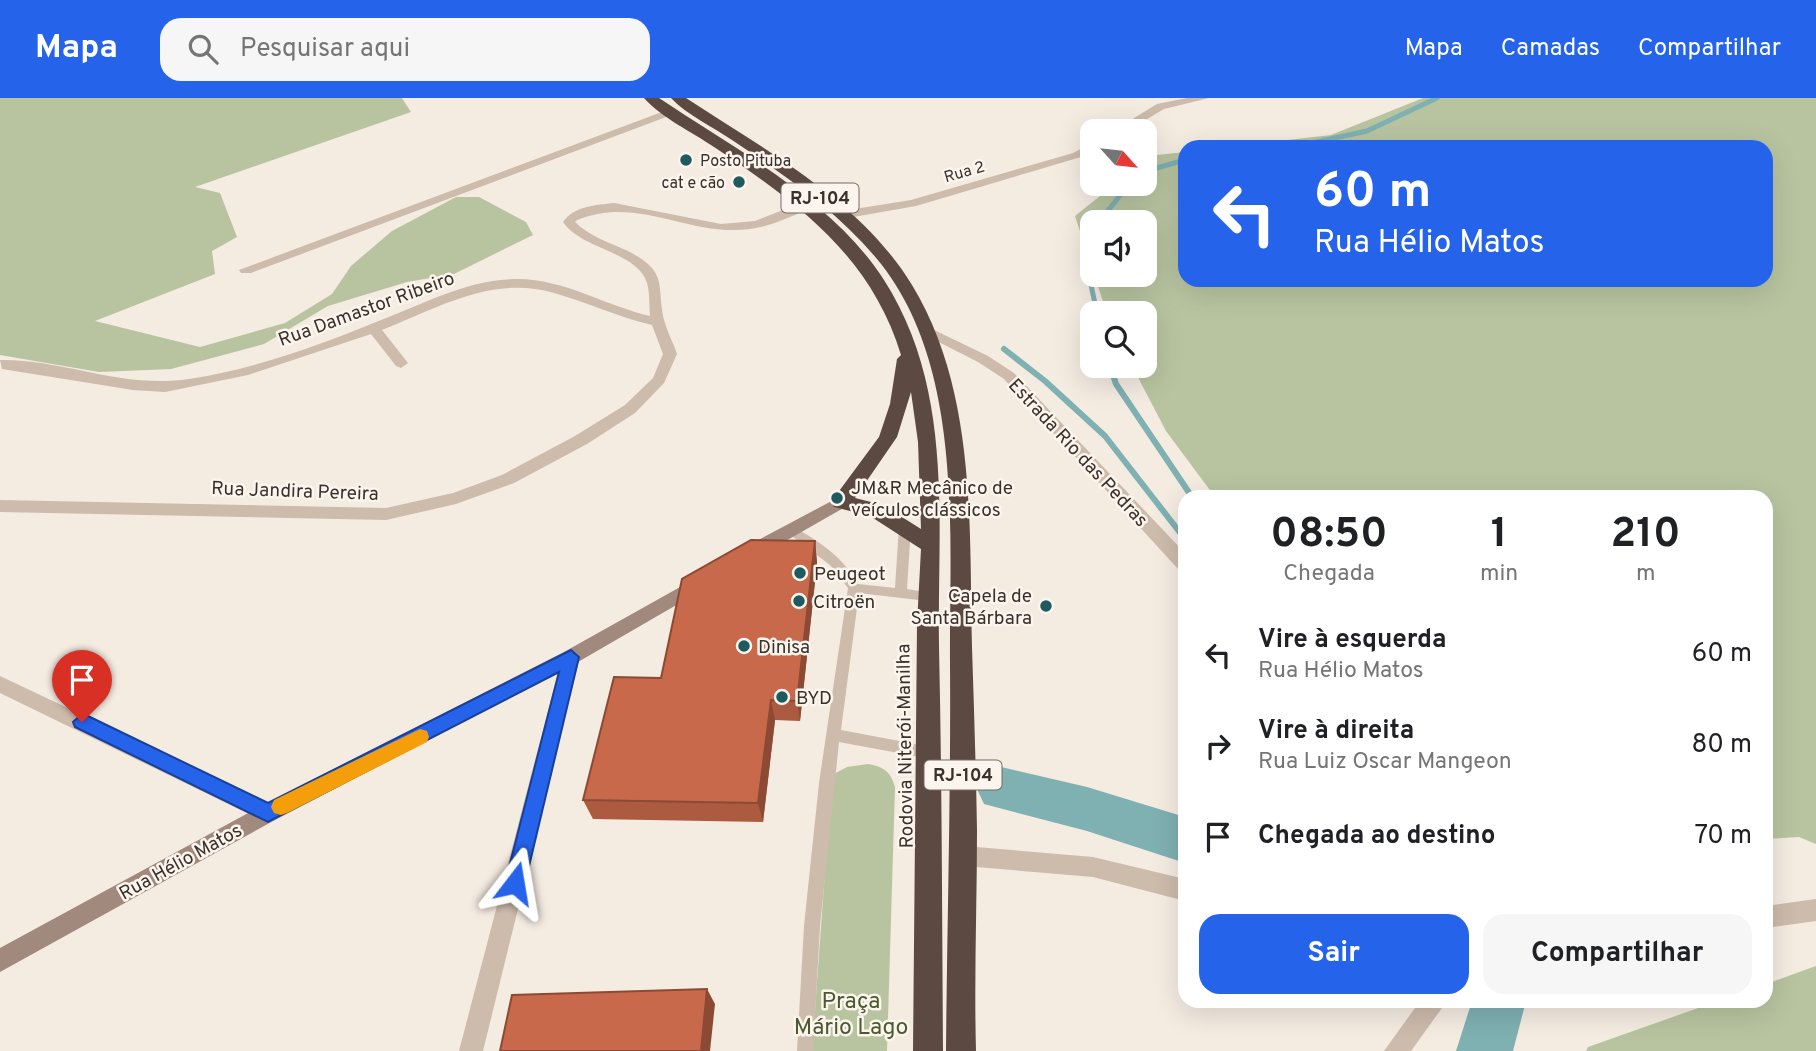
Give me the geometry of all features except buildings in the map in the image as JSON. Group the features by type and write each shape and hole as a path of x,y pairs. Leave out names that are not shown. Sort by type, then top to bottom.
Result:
{"highway":[{"name":"Rodovia Niterói-Manilha","path":"650,98 673,105 803,206 852,251 874,278 895,313 922,394 927,429 932,545 927,596 931,753 928,1051"},
{"name":"Rodovia Niterói-Manilha","path":"673,105 692,103 842,215 889,262 928,331 947,401 956,499 964,856 961,1051"},
{"path":"907,346 903,385 891,435 876,459 841,502 876,510 932,545"}],"street":[{"path":"1139,119 1161,106 1204,98"},
{"path":"246,270 673,105"},
{"name":"Rua 2","path":"842,215 912,203 1080,153"},
{"name":"Rua Jandira Pereira","path":"0,506 386,514 456,498 508,479 581,440 630,409 659,380 670,354 658,322 654,278 624,252 575,231 569,222 573,217 580,213 620,205 707,226 740,228 762,223 803,206"},
{"name":"Rua Damastor Ribeiro","path":"2,364 163,387 210,379 272,362 374,329 446,297 488,286 521,283 565,292 613,312 658,322"},
{"path":"374,329 401,363"},
{"name":"Estrada Rio das Pedras","path":"928,331 983,359 1009,376 1178,557"},
{"path":"736,561 841,502"},
{"name":"Rua Hélio Matos","path":"0,961 268,813 571,657 715,573"},
{"path":"471,1051 571,657"},
{"path":"0,684 268,813"},
{"path":"964,856 1093,867 1178,888"},
{"path":"1773,916 1816,910"},
{"path":"1396,1051 1430,1008"}],"lane":[{"path":"901,593 905,526"},
{"path":"790,530 830,556 846,572 854,588 826,783 814,900 805,1051"},
{"path":"854,588 927,596"},
{"path":"835,735 931,753"}],"green space":[{"path":"0,98 402,98 411,112 195,187 220,193 237,237 212,251 215,274 95,321 200,347 285,323 332,294 351,266 392,231 456,197 479,197 526,222 533,235 454,274 407,282 328,306 264,344 171,369 99,372 0,355"},
{"path":"1423,98 1816,98 1816,844 1799,837 1773,839 1773,490 1210,490 1166,431 1138,378 1157,378 1157,301 1103,301 1098,287 1157,287 1157,210 1082,210 1100,196 1157,196 1157,155 1178,153 1178,287 1773,287 1773,140 1287,140 1331,135"},
{"path":"1080,212 1080,231 1075,216"},
{"name":"Praça Mário Lago","path":"868,764 886,771 895,787 887,1051 812,1051 832,775 847,767"},
{"path":"1816,966 1816,1051 1586,1051 1588,1047 1698,1008 1773,1008 1773,981"}],"waterway":[{"path":"1325,140 1367,131 1437,98"},
{"path":"1157,168 1178,162"},
{"path":"1109,210 1120,196"},
{"path":"1091,287 1094,301"},
{"path":"1004,349 1045,381 1105,436 1178,530"},
{"path":"1114,378 1187,490"},
{"path":"1001,789 1087,809 1178,838"},
{"path":"1484,1051 1489,1043 1497,1008"}],"slow traffic":[{"path":"281,807 420,737"}],"place":[{"name":"Posto Pituba","path":"686,160"},
{"name":"cat e cão","path":"739,182"},
{"name":"JM&R Mecânico de veículos clássicos","path":"837,498"},
{"name":"Peugeot","path":"800,573"},
{"name":"Citroën","path":"799,601"},
{"name":"Capela de Santa Bárbara","path":"1046,606"},
{"name":"Dinisa","path":"744,646"},
{"name":"BYD","path":"782,697"}],"route":[{"path":"82,722 268,813 571,657 515,883"}]}
